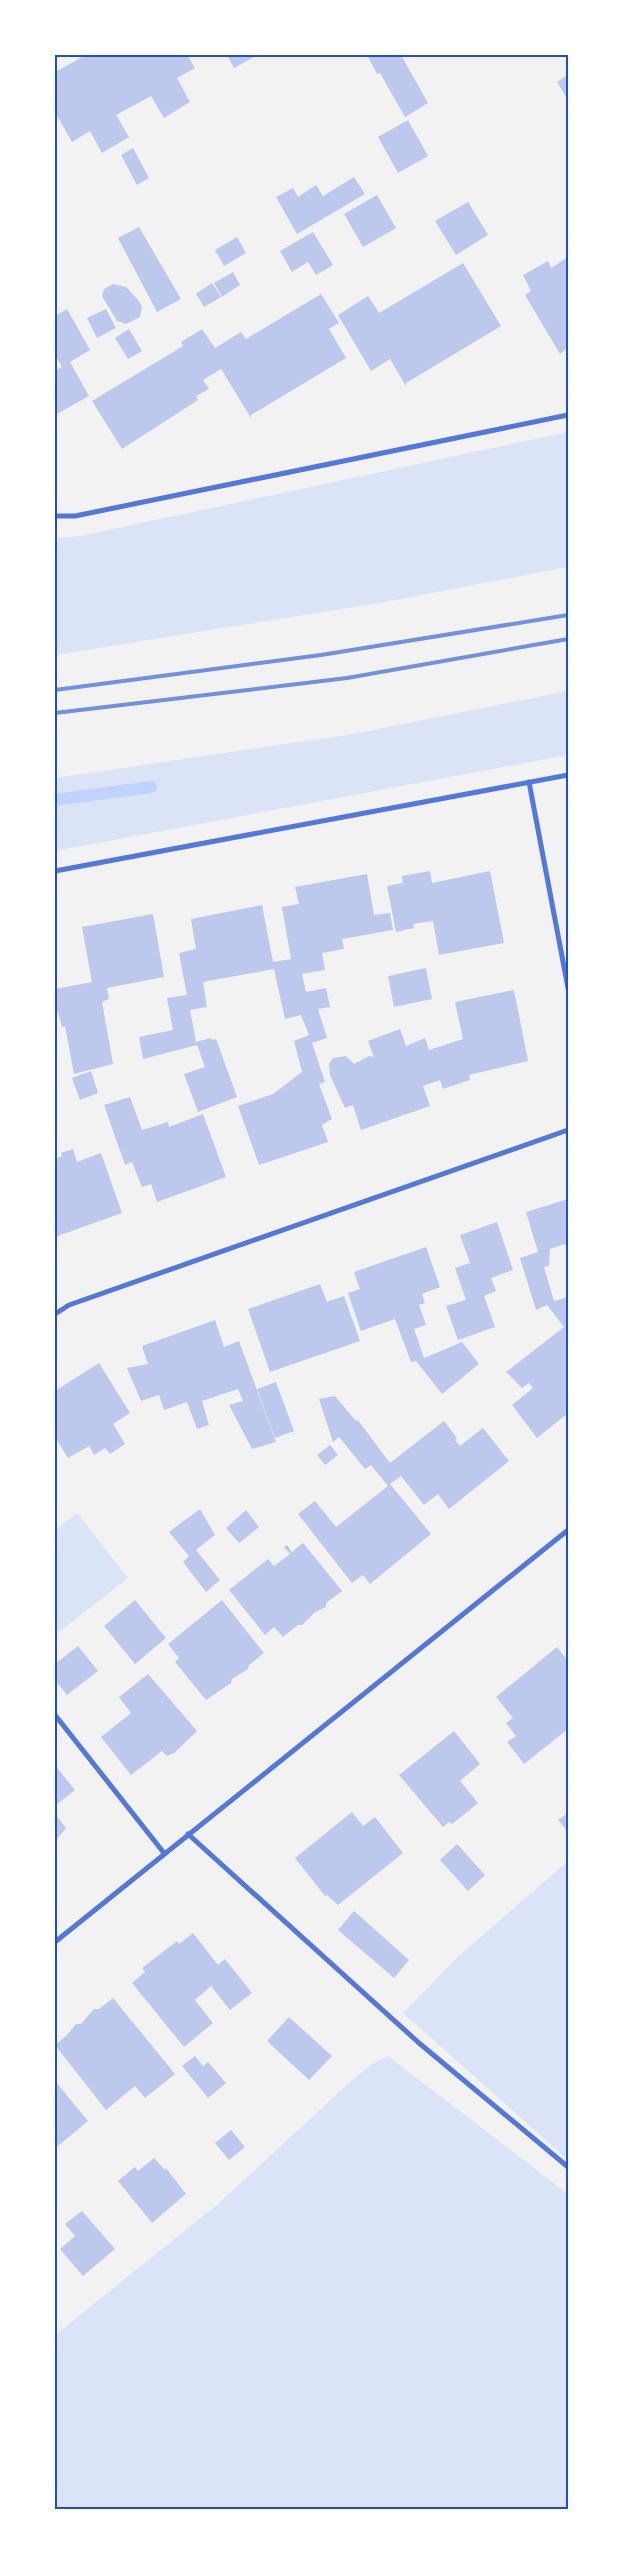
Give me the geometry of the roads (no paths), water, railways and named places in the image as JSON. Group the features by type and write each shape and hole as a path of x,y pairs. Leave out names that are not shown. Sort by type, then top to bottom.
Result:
{"street":[{"path":"55,516 75,516 568,415"},
{"path":"55,871 568,775"},
{"path":"528,782 568,988"},
{"path":"55,1314 69,1305 568,1130"},
{"path":"55,1942 568,1530"},
{"path":"55,1716 164,1853"},
{"path":"188,1834 419,2043 568,2167"}],"waterway":[{"path":"55,800 151,787"}],"railway":[{"path":"55,690 321,655 568,615"},
{"path":"55,713 347,678 568,639"}]}
